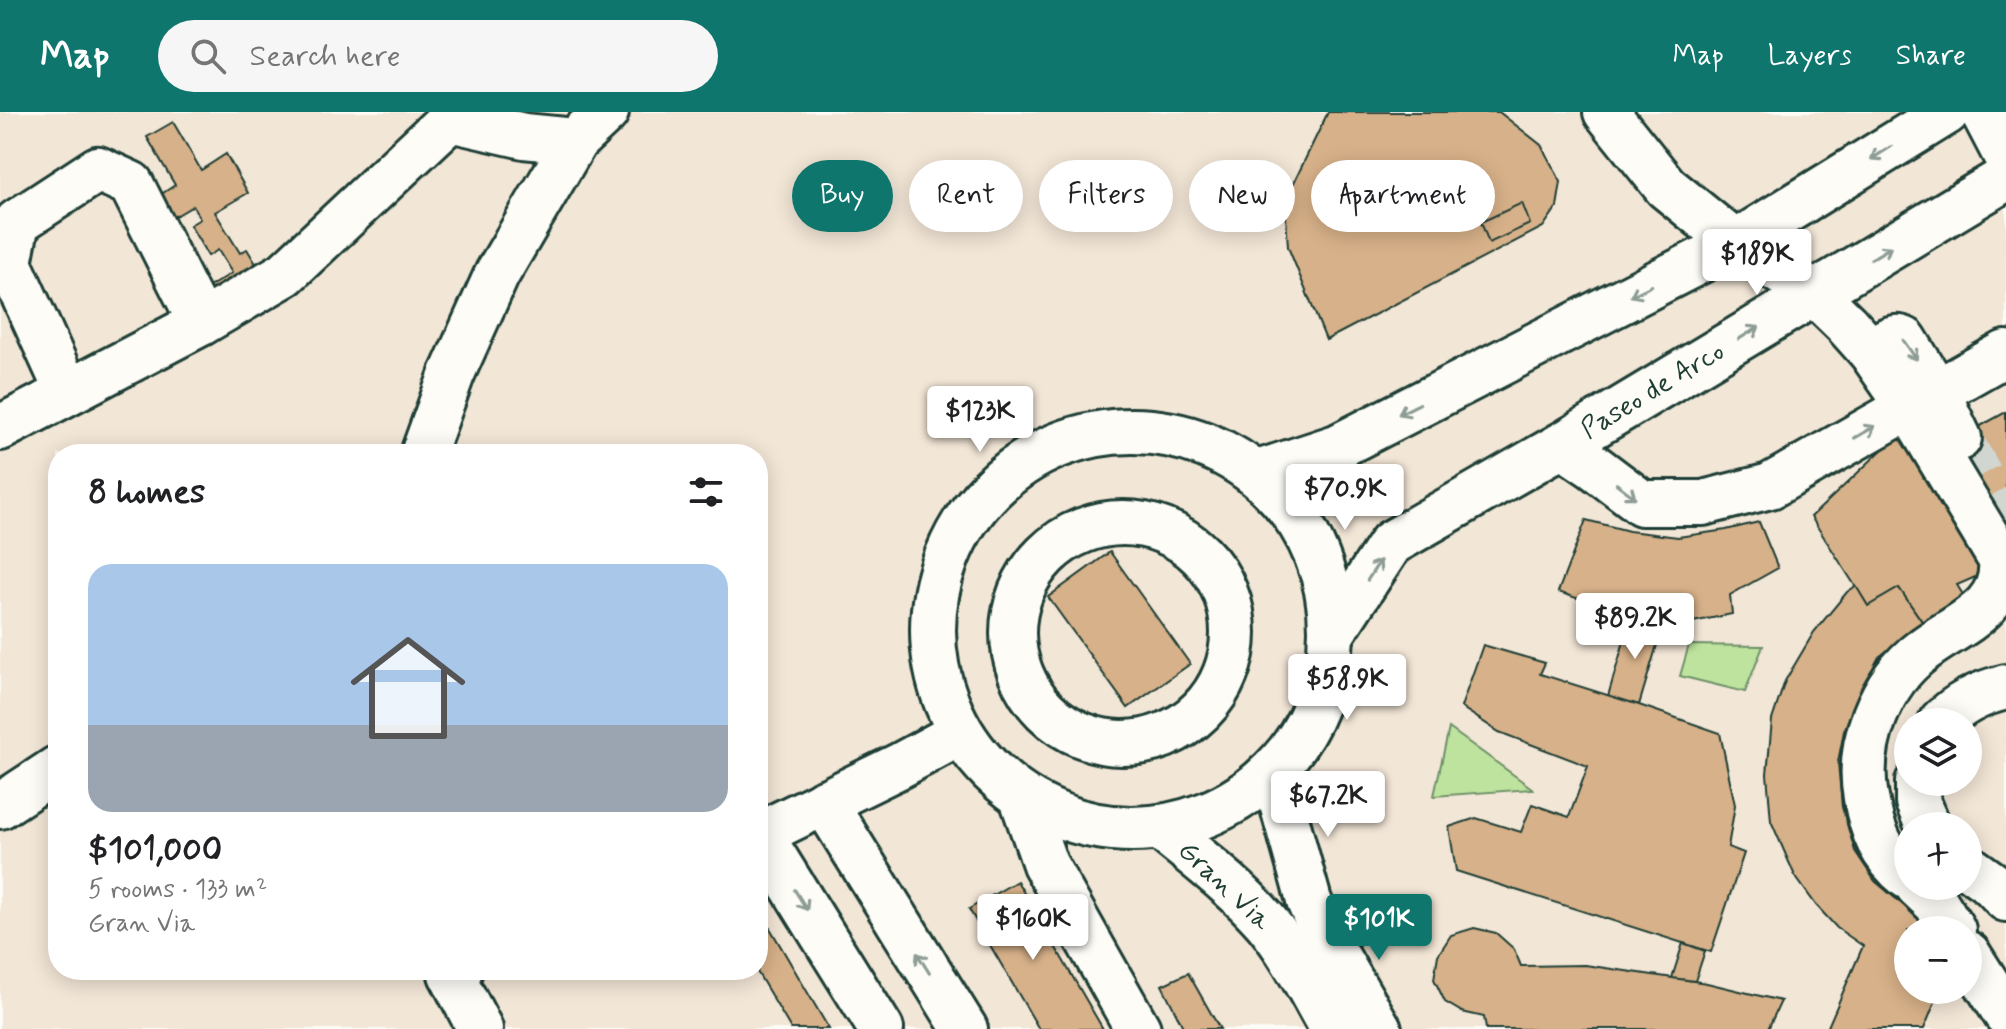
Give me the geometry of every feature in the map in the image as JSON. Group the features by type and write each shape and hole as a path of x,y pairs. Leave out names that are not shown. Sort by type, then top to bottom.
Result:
{"street":[{"path":"427,444 452,374 497,274 575,141 606,112"},
{"path":"1606,112 1666,187 1735,243 1814,293 1959,438"},
{"path":"1258,473 1337,447 1735,243 1947,112"},
{"path":"1983,112 2006,156"},
{"path":"0,428 201,323 285,274 450,114 524,136 575,141"},
{"path":"67,391 5,265 17,222 98,169 131,184 201,323"},
{"name":"Paseo de Arco","path":"1331,635 1391,543 1562,445 2006,178"},
{"path":"1562,445 1642,503 1703,503 1770,486 2006,353"},
{"path":"1894,866 1871,824 1865,792 1864,762 1869,732 1881,703 1905,665 1978,615 2001,587 2004,575 2001,560 1923,399"},
{"path":"1119,430 1156,431 1192,438 1227,453 1258,473 1280,494 1302,523 1314,546 1331,605 1331,635 1327,673 1315,709 1298,741 1273,771 1241,798 1202,817 1161,828 1132,830 1089,825 1048,812 1022,798 979,759 960,733 946,703 936,666 933,629 937,592 947,556 964,523 987,493 1015,468 1047,449 1082,436 1119,430"},
{"path":"1133,522 1160,528 1185,540 1205,558 1221,580 1230,606 1234,634 1230,661 1220,687 1203,710 1181,728 1140,742 1098,741 1071,731 1048,715 1030,693 1018,667 1012,637 1016,605 1028,576 1047,552 1073,534 1102,524 1133,522"},
{"path":"1956,708 1972,698 2006,687"},
{"path":"768,830 960,733"},
{"name":"Gran Via","path":"1273,771 1309,901 1321,929 1379,1029"},
{"path":"0,806 48,775"},
{"path":"1022,798 1045,864 1138,1029"},
{"path":"824,802 965,1029"},
{"name":"Gran Via","path":"1161,828 1245,900 1268,925 1288,952 1332,1029"},
{"path":"768,848 881,1029"},
{"path":"1982,877 2006,899"},
{"path":"1982,976 2006,1014"},
{"path":"454,980 480,1029"}],"shaded area":[{"path":"0,112 2006,112 2006,1029 0,1029"}],"green space":[{"path":"1689,645 1763,646 1745,692 1680,676"},
{"path":"1449,728 1533,789 1434,796"}],"building":[{"path":"1328,112 1499,112 1541,145 1561,182 1557,207 1543,227 1326,340 1288,247 1287,232 1295,232 1295,180"},
{"path":"173,122 201,170 226,154 248,193 215,212 240,253 247,249 264,277 214,306 204,290 232,273 218,250 208,256 190,225 200,219 193,206 174,217 160,195 175,185 147,137"},
{"path":"1522,203 1530,224 1489,243 1485,232 1495,232 1495,216"},
{"path":"2006,412 2006,529 1955,440"},
{"path":"1904,429 1987,572 1957,585 1970,606 1928,630 1899,588 1868,606 1811,517"},
{"path":"1586,520 1629,531 1678,537 1759,522 1778,568 1730,595 1732,614 1688,623 1663,625 1646,621 1558,592"},
{"path":"1110,552 1190,664 1128,708 1048,597"},
{"path":"1856,586 1868,606 1899,588 1923,623 1879,657 1844,731 1838,762 1842,807 1855,851 1875,881 1894,900 1923,916 1894,916 1894,1004 1934,1004 1924,1029 1827,1029 1863,946 1837,928 1816,905 1795,876 1771,821 1767,774 1772,720 1785,681 1814,632 1847,592"},
{"path":"1631,617 1663,625 1639,705 1608,696"},
{"path":"1483,645 1545,663 1540,674 1720,733 1735,805 1728,847 1744,853 1711,952 1456,871 1449,827 1476,818 1521,832 1532,804 1569,817 1588,766 1499,732 1461,707"},
{"path":"1017,881 1103,1029 1039,1029 969,909"},
{"path":"768,925 829,1029 791,1029 762,980 768,980"},
{"path":"1474,928 1496,933 1514,949 1521,966 1585,965 1707,983 1781,1001 1768,1029 1486,1029 1484,1017 1462,1012 1445,1002 1434,979 1438,955 1451,935"},
{"path":"1683,943 1705,951 1695,981 1672,978"},
{"path":"1188,973 1220,1029 1184,1029 1162,985"}],"tunnel":[{"path":"1959,438 2006,520"}]}
